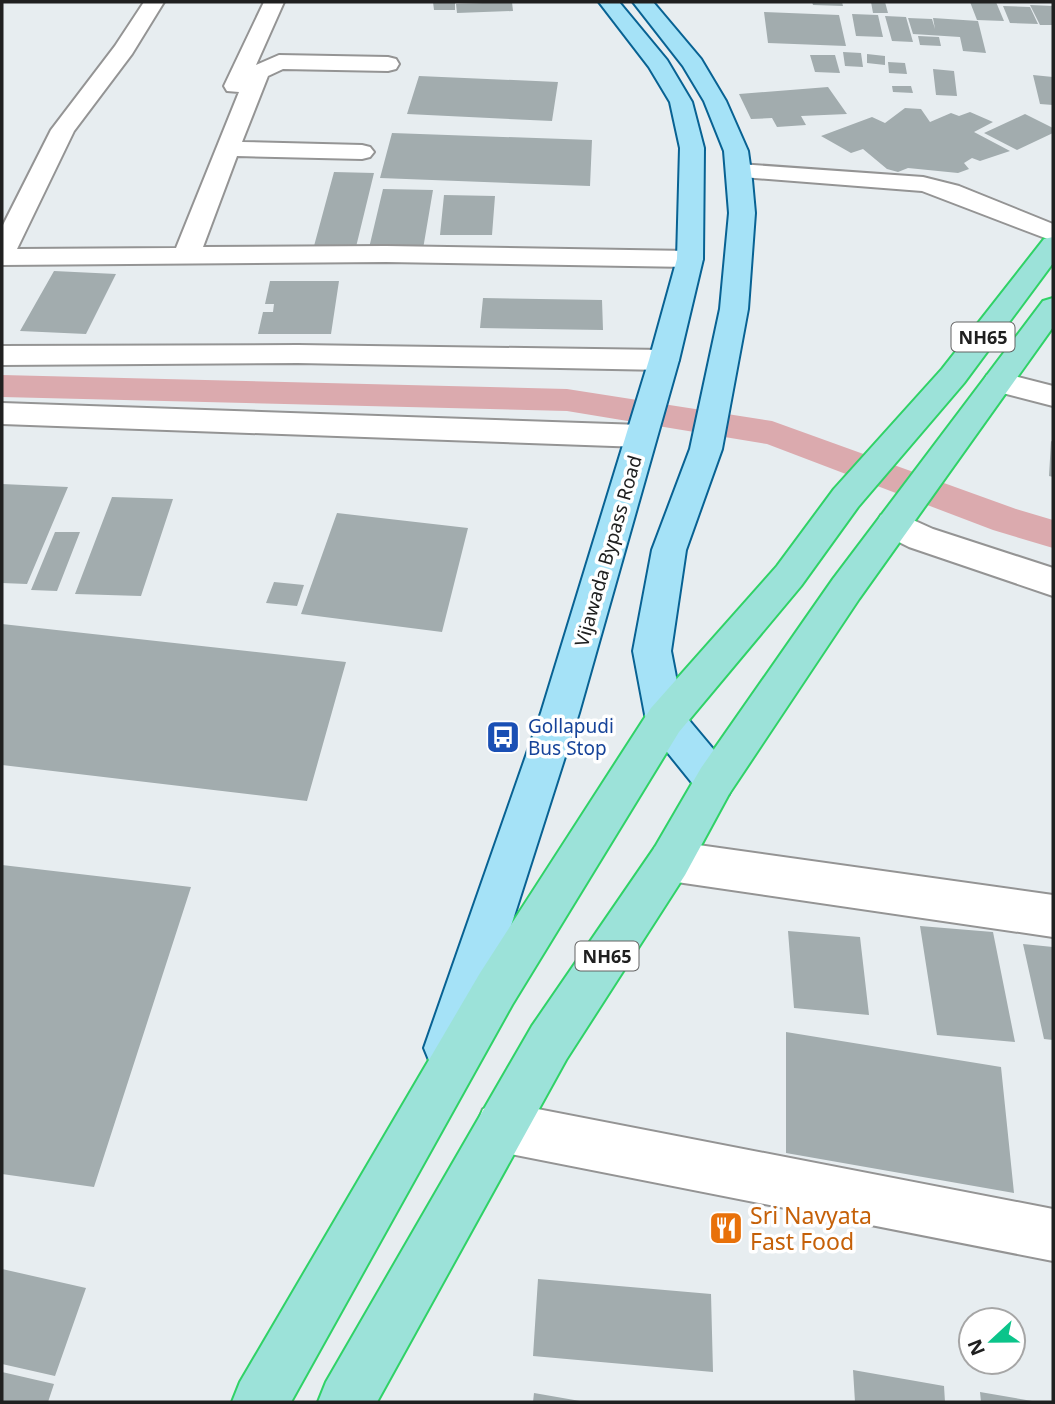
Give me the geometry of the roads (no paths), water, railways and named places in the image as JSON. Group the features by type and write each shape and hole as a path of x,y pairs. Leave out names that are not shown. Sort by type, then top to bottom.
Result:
{"highway":[{"name":"NH65","path":"260,1402 496,989 665,720 789,576 846,498 953,376 1053,245"},
{"name":"NH65","path":"346,1402 549,1043 670,861 715,781 893,524 1053,307"}],"main road":[{"name":"Vijawada Bypass Road","path":"428,1108 560,713 663,362 690,259 692,148 681,102 659,65 608,2"},
{"path":"643,2 693,64 715,101 736,151 739,171 742,213 734,309 706,449 669,550 652,651 665,720 715,781"}],"street":[{"path":"154,2 63,130 2,255 386,254 690,259"},
{"path":"191,181 274,2"},
{"path":"186,256 258,72 263,67 279,62 388,64"},
{"path":"227,149 362,152"},
{"path":"739,171 923,184 983,204 1053,233"},
{"path":"155,256 167,231"},
{"path":"2,356 298,354 663,362"},
{"path":"998,382 1053,396"},
{"path":"2,413 641,436"},
{"path":"893,524 922,538 1053,582"},
{"path":"670,861 1053,916"},
{"path":"501,1127 1053,1235"}],"waterway":[{"path":"2,386 567,400 772,433 1006,520 1053,534"}],"place":[{"name":"Gollapudi Bus Stop","path":"503,737"},
{"name":"Sri Navyata Fast Food","path":"726,1228"}]}
